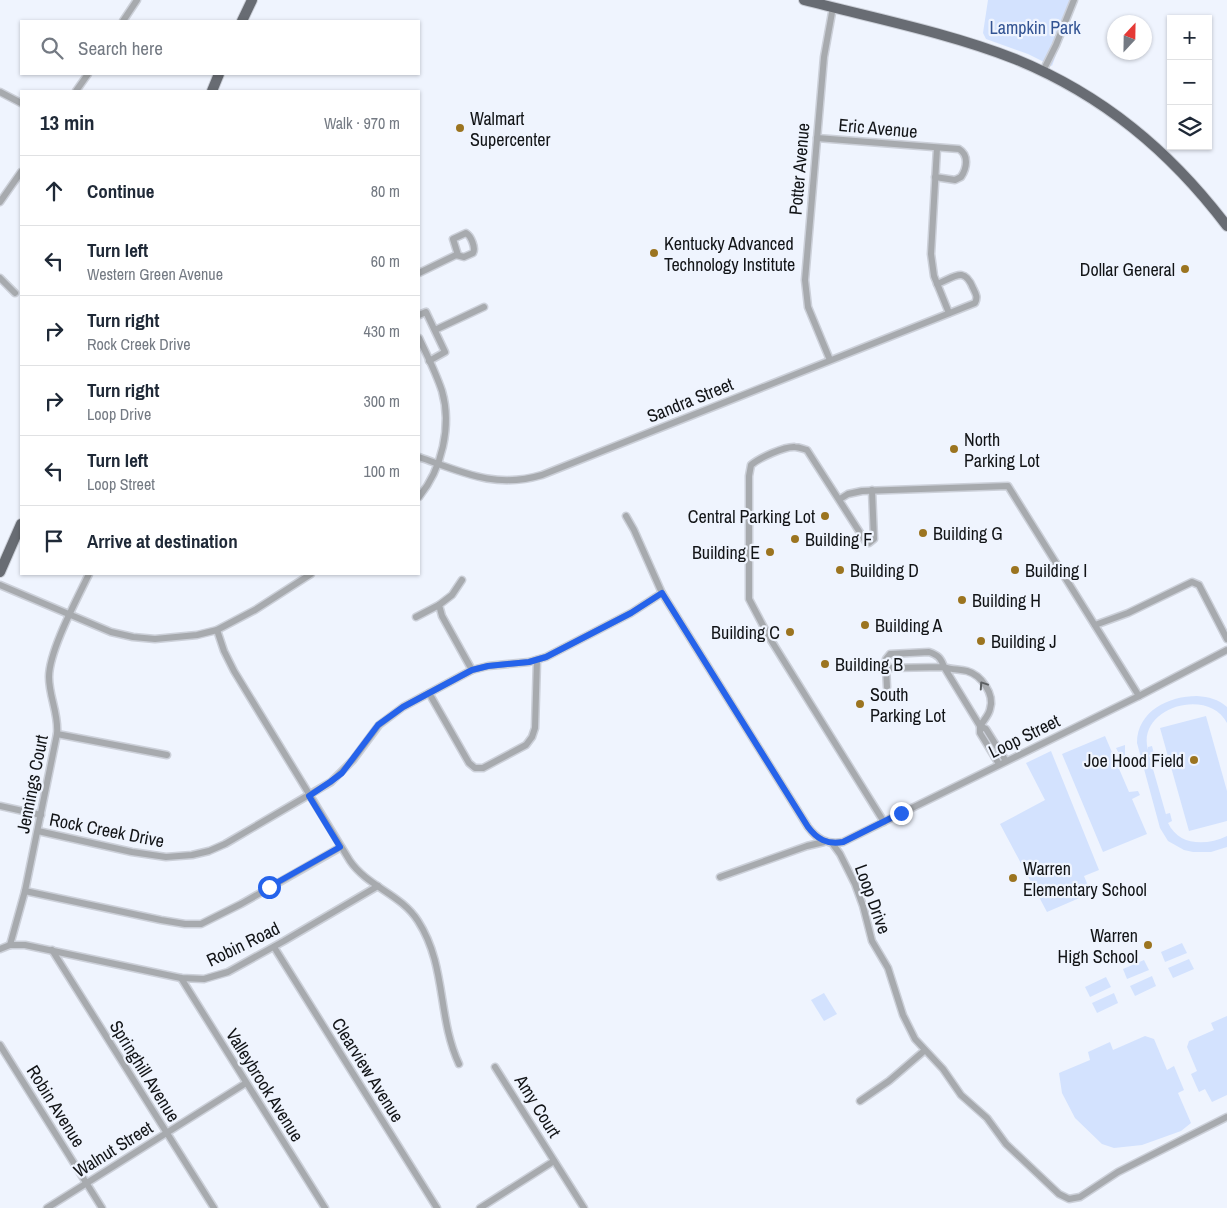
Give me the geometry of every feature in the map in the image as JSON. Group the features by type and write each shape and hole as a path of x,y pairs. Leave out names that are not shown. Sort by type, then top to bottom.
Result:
{"main road":[{"path":"242,20 252,0"},
{"path":"804,0 980,46 1043,71 1077,89 1107,108 1151,142 1198,189 1227,226"},
{"path":"212,90 219,75"},
{"path":"0,572 20,526"}],"street":[{"path":"124,20 137,0"},
{"path":"1043,71 1056,46 1074,0"},
{"name":"Potter Avenue","path":"830,360 808,308 805,289 824,57 833,7"},
{"path":"77,90 87,75"},
{"path":"0,92 20,102"},
{"name":"Eric Avenue","path":"817,138 937,148"},
{"path":"935,177 955,180 961,177 965,170 965,154 958,149 937,148 935,177 931,254 937,284 949,313"},
{"path":"0,202 20,173"},
{"path":"420,273 458,255"},
{"name":"Sandra Street","path":"420,457 467,474 491,480 511,481 531,478 594,455 975,303 977,296 969,277 966,275 958,275 937,284"},
{"path":"0,278 15,293"},
{"path":"435,330 484,307"},
{"path":"420,315 426,312 445,352 429,361"},
{"path":"420,340 442,393 445,411 444,437 438,463 420,495"},
{"path":"872,490 874,539 869,543 866,542 811,454 802,448 788,447 751,465 749,476 749,599 769,637 884,822"},
{"path":"840,499 854,492 872,490 1008,486 1139,696"},
{"name":"Loop Drive","path":"626,516 662,593 808,827 816,836 829,843 840,854 855,884 872,941 889,971 906,1022 914,1039 943,1069 961,1095 987,1118 1006,1144 1055,1191 1072,1199 1080,1197 1110,1176 1227,1117"},
{"name":"Jennings Court","path":"10,945 25,891 57,734 57,714 50,692 49,675 52,658 89,575"},
{"path":"0,585 111,632 133,637 176,638 217,630 255,610 309,575"},
{"path":"416,616 439,606 452,594 462,580"},
{"path":"1095,625 1128,613 1192,582 1199,585 1227,639"},
{"name":"Rock Creek Drive","path":"38,832 149,855 183,856 209,851 225,844 330,782 342,773 378,725 392,714 428,693 472,670 488,666 537,660 554,653 616,621 662,593"},
{"path":"439,606 442,616 472,670"},
{"path":"217,630 230,664 340,847 359,873 395,898 412,914 422,928 430,945 440,980 447,1031 459,1064"},
{"name":"Loop Street","path":"720,877 807,846 843,842 1139,696 1227,650"},
{"path":"887,687 887,656 895,653 929,652 939,656 980,726 986,729 1006,761"},
{"path":"428,693 470,763 475,768 483,768 526,745 532,738 535,728 537,660"},
{"path":"886,668 944,667 951,670 966,671 980,679 990,694 991,707 980,726 980,733 999,764"},
{"path":"952,680 954,673 958,670"},
{"path":"57,734 167,755"},
{"path":"0,806 41,815"},
{"path":"25,891 185,924 201,924 241,904 340,847"},
{"name":"Robin Road","path":"52,950 181,978 200,980 221,975 274,947 378,886"},
{"path":"0,949 10,945 25,945 52,950"},
{"name":"Clearview Avenue","path":"274,947 437,1208"},
{"name":"Springhill Avenue","path":"52,950 214,1208"},
{"name":"Valleybrook Avenue","path":"181,978 325,1208"},
{"name":"Robin Avenue","path":"0,1045 102,1208"},
{"path":"860,1101 924,1051"},
{"name":"Amy Court","path":"495,1066 584,1208"},
{"name":"Walnut Street","path":"47,1208 246,1083"},
{"path":"480,1208 554,1161"}],"green space":[{"name":"Lampkin Park","path":"988,0 1076,0 1052,66 1028,54 986,39 983,33"},
{"path":"1197,696 1213,699 1227,707 1227,723 1218,712 1205,706 1190,704 1176,707 1163,713 1153,723 1147,735 1148,750 1148,747 1152,746 1154,754 1149,755 1167,818 1166,814 1170,813 1172,821 1168,823 1173,831 1186,840 1194,842 1210,841 1227,836 1227,847 1211,852 1184,850 1168,841 1160,828 1137,743 1138,732 1142,722 1156,708 1176,699"},
{"name":"Joe Hood Field","path":"1206,716 1227,791 1227,821 1189,831 1160,728"},
{"path":"1105,736 1129,792 1138,791 1140,795 1132,799 1147,834 1103,852 1062,754"},
{"path":"1125,745 1125,759 1127,762 1124,763 1116,748"},
{"path":"1051,751 1099,870 1084,876 1091,893 1047,912 1000,824 1045,800 1026,763"},
{"path":"1182,943 1187,953 1165,962 1161,952"},
{"path":"1189,959 1194,969 1173,978 1168,968"},
{"path":"1144,960 1149,970 1127,979 1123,969"},
{"path":"1152,976 1156,986 1135,996 1130,986"},
{"path":"1106,977 1111,987 1090,997 1085,987"},
{"path":"824,993 837,1014 824,1021 811,1000"},
{"path":"1114,993 1118,1003 1097,1013 1092,1003"},
{"path":"1227,1016 1227,1095 1212,1102 1205,1089 1199,1092 1191,1074 1197,1071 1187,1047 1189,1041 1214,1030 1211,1023"},
{"path":"1145,1036 1154,1039 1167,1070 1174,1066 1184,1090 1178,1093 1191,1123 1181,1131 1142,1145 1114,1148 1102,1144 1075,1118 1062,1093 1059,1073 1090,1060 1088,1052 1110,1042 1113,1050"}],"place":[{"name":"Walmart Supercenter","path":"460,128"},
{"name":"Kentucky Advanced Technology Institute","path":"654,253"},
{"name":"Dollar General","path":"1185,269"},
{"name":"North Parking Lot","path":"954,449"},
{"name":"Central Parking Lot","path":"825,516"},
{"name":"Building G","path":"923,533"},
{"name":"Building F","path":"795,539"},
{"name":"Building E","path":"770,552"},
{"name":"Building D","path":"840,570"},
{"name":"Building I","path":"1015,570"},
{"name":"Building H","path":"962,600"},
{"name":"Building A","path":"865,625"},
{"name":"Building C","path":"790,632"},
{"name":"Building J","path":"981,641"},
{"name":"Building B","path":"825,664"},
{"name":"South Parking Lot","path":"860,704"},
{"name":"Joe Hood Field","path":"1194,760"},
{"name":"Warren Elementary School","path":"1013,878"},
{"name":"Warren High School","path":"1148,945"}],"route":[{"path":"269,887 340,847 309,796 342,773 378,725 392,714 472,670 488,666 529,662 546,657 631,613 662,593 808,827 816,836 826,842 837,844 901,813"}]}
